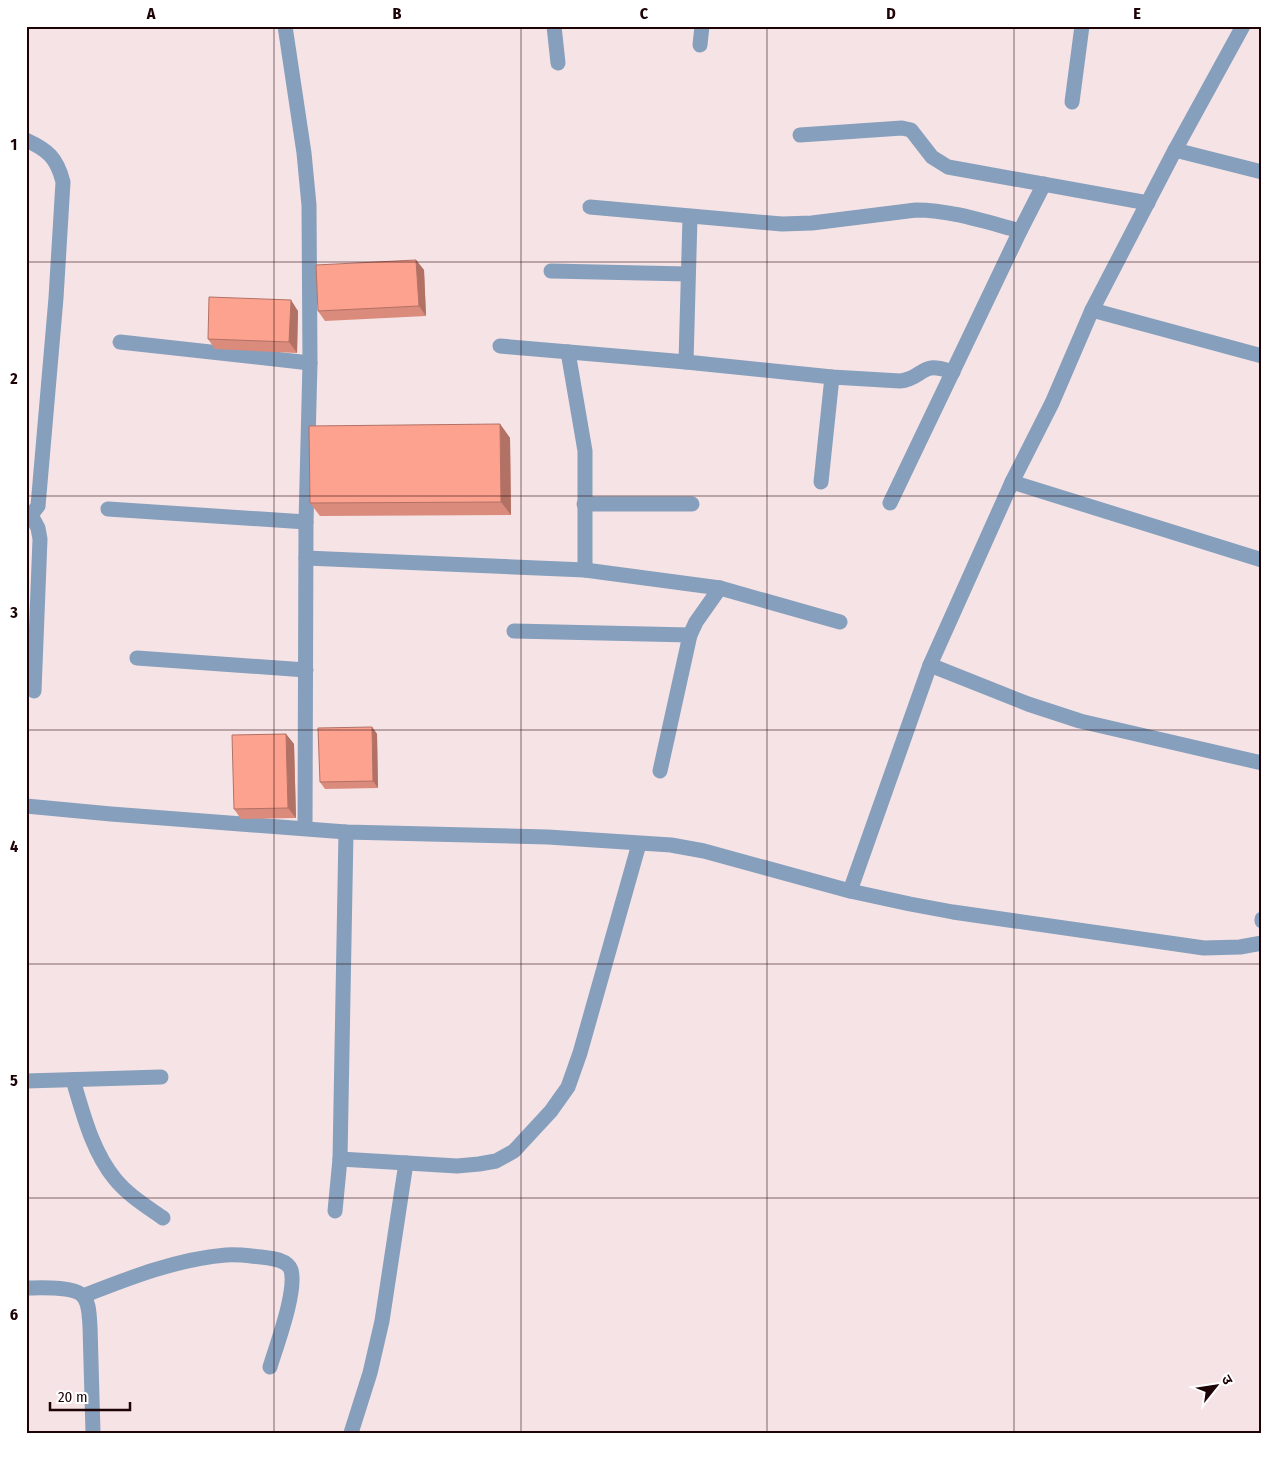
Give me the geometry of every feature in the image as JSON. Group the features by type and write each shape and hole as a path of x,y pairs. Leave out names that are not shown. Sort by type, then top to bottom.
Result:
{"street":[{"path":"285,26 304,153 309,205 310,363 306,522 305,828"},
{"path":"554,26 558,64"},
{"path":"700,44 702,26"},
{"path":"1072,102 1082,26"},
{"path":"850,891 930,665 1012,482 1052,403 1092,310 1175,150 1243,26"},
{"path":"800,135 902,128 911,130 932,157 948,167 1148,202"},
{"path":"26,140 41,147 54,159 63,182 56,298 38,506 29,516 38,528 40,539 34,691"},
{"path":"1175,150 1262,172"},
{"path":"890,503 1044,184"},
{"path":"590,207 690,217 797,224 916,210 933,210 1020,231"},
{"path":"686,362 690,217"},
{"path":"551,271 688,274"},
{"path":"1092,310 1262,356"},
{"path":"120,342 310,363"},
{"path":"500,346 900,382 908,381 932,368 953,372"},
{"path":"568,352 585,452 585,570"},
{"path":"821,482 832,377"},
{"path":"1012,482 1262,560"},
{"path":"584,504 692,504"},
{"path":"108,509 306,522"},
{"path":"306,558 585,570 720,588 840,622"},
{"path":"660,771 690,635 696,622 720,588"},
{"path":"514,631 690,635"},
{"path":"138,658 306,670"},
{"path":"930,665 1028,704 1080,721 1262,762"},
{"path":"26,806 346,832 548,837 672,845 704,851 850,891 953,912 1204,948 1240,947 1262,943"},
{"path":"335,1212 340,1159 346,832"},
{"path":"340,1159 457,1166 496,1161 514,1151 551,1111 568,1087 580,1053 639,844"},
{"path":"26,1081 161,1077"},
{"path":"73,1080 101,1160 128,1193 162,1218"},
{"path":"351,1433 370,1373 382,1321 406,1163"},
{"path":"83,1296 161,1268 210,1257 228,1255 272,1258 284,1262 290,1267 292,1278 291,1292 270,1367"},
{"path":"26,1288 72,1290 83,1296 89,1310 93,1433"}],"building":[{"path":"416,260 419,306 318,311 316,265"},
{"path":"209,297 291,300 289,342 208,339"},
{"path":"500,424 501,502 310,503 309,426"},
{"path":"372,727 373,781 320,782 318,728"},
{"path":"286,734 288,808 234,809 232,735"}]}
